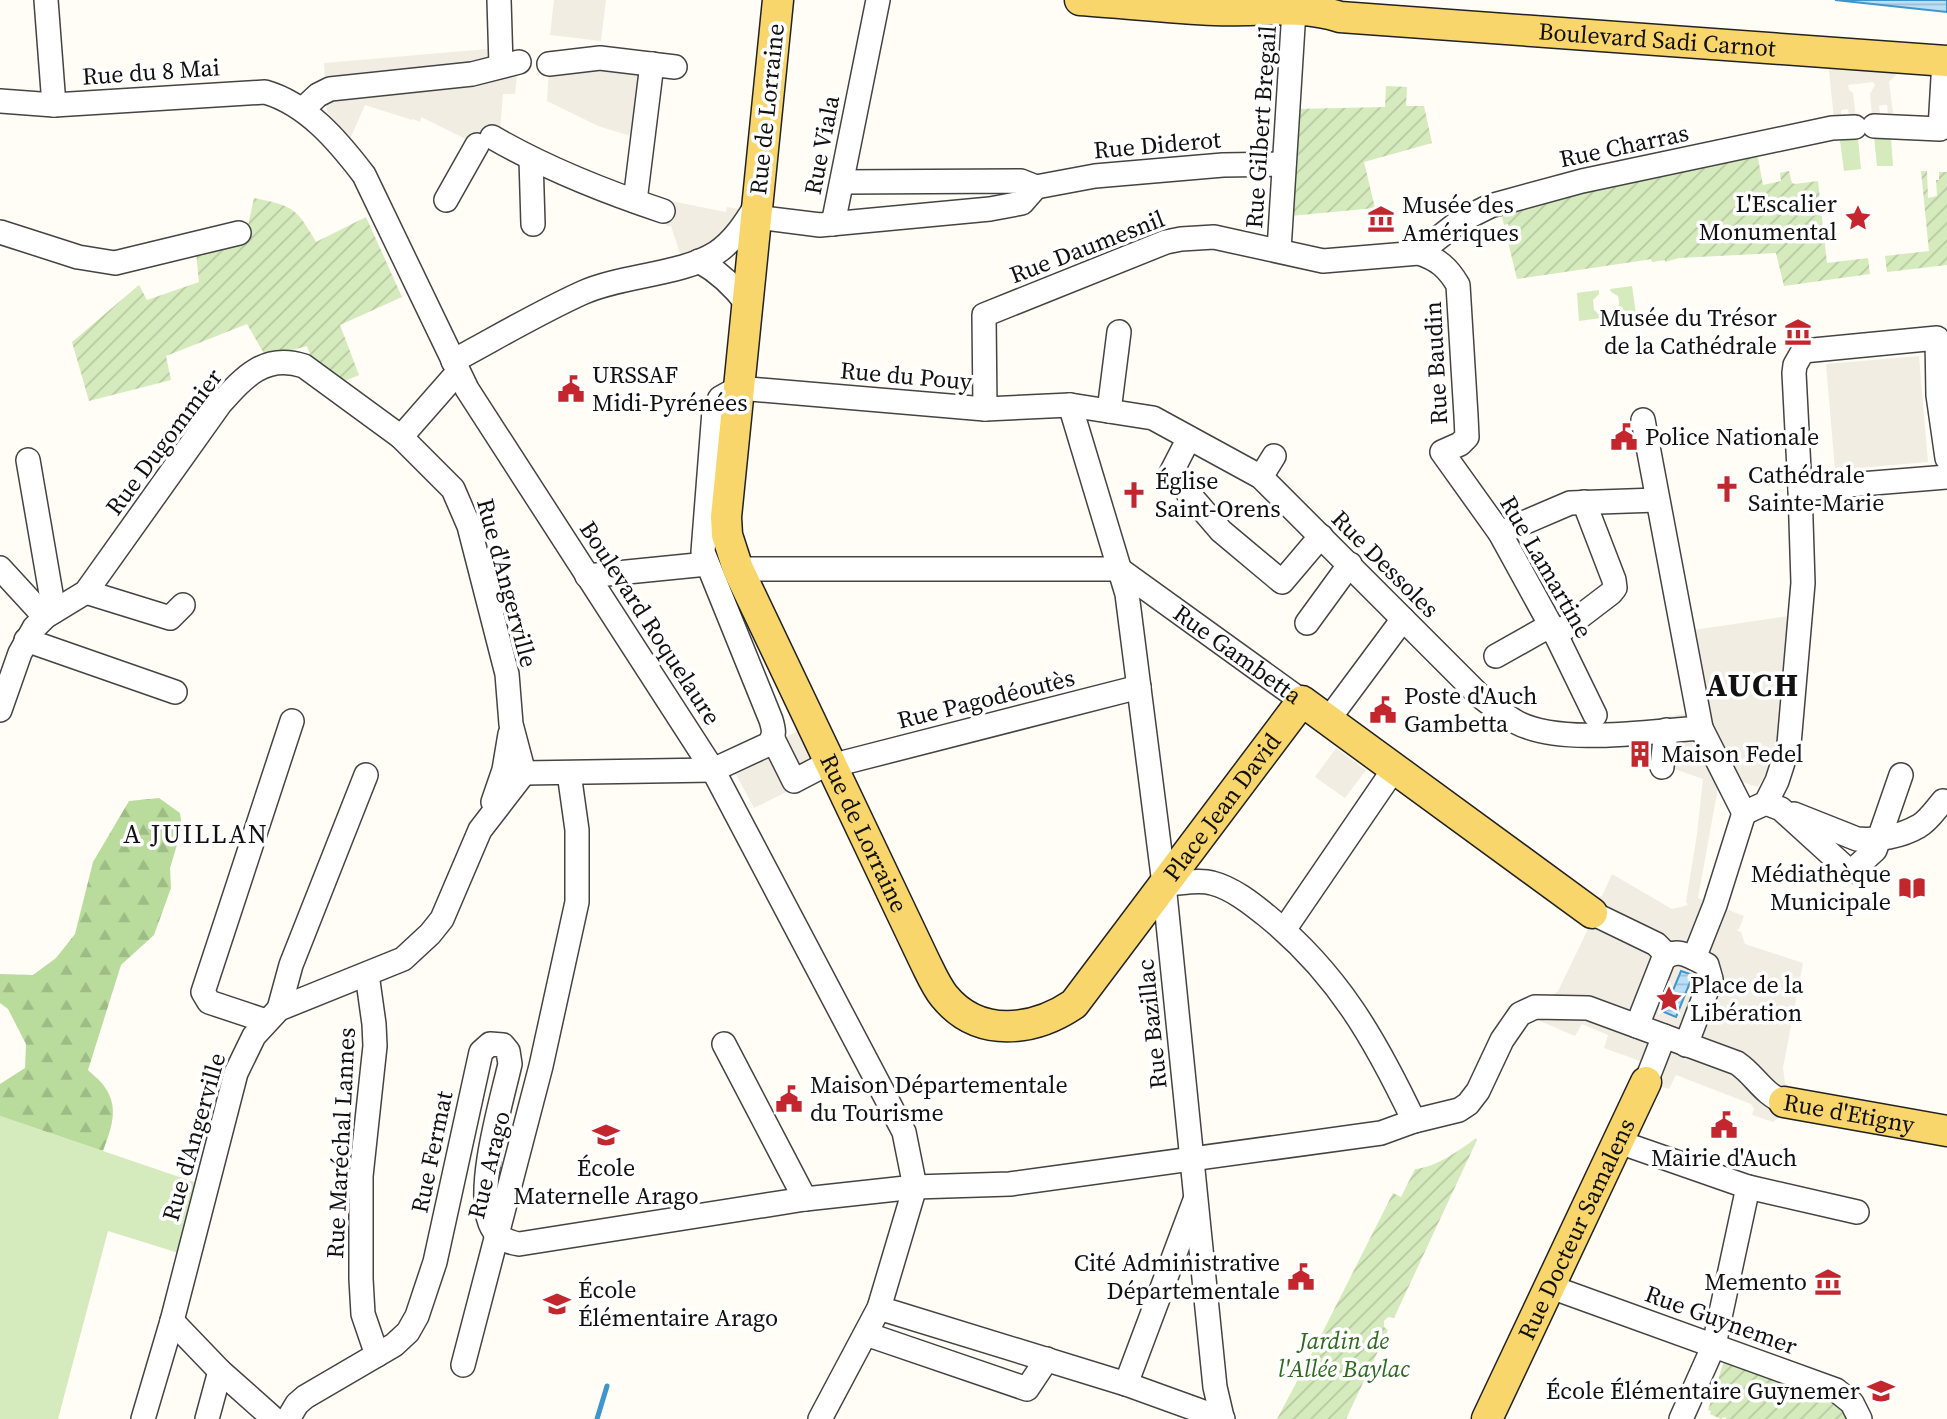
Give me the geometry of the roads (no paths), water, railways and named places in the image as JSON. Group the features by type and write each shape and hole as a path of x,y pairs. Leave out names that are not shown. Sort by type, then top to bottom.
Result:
{"main road":[{"name":"Boulevard Sadi Carnot","path":"1080,0 1217,10 1299,9 1321,11 1340,17 1945,61"},
{"name":"Boulevard Sadi Carnot","path":"1217,10 1265,0"},
{"name":"Boulevard Sadi Carnot","path":"1342,0 1367,17"},
{"name":"Rue de Lorraine","path":"781,7 751,264 726,517 727,535 738,569 925,962 945,998 956,1007 979,1021 1011,1027 1030,1026 1061,1013 1074,1004 1164,884"},
{"name":"Place Jean David","path":"1164,884 1302,701"},
{"name":"Rue Gambetta","path":"1302,701 1592,913"},
{"name":"Rue Docteur Samalens","path":"1487,1419 1646,1082"},
{"name":"Rue d'Etigny","path":"1784,1102 1947,1131"}],"street":[{"path":"46,0 54,105"},
{"path":"303,109 318,95 330,89 472,74 510,64 499,0"},
{"name":"Rue Viala","path":"757,211 820,225 833,224 878,0"},
{"name":"Rue Gilbert Bregail","path":"1279,250 1293,26 1299,9"},
{"path":"549,64 600,58 676,67"},
{"name":"Rue Charras","path":"1419,253 1476,211 1582,181 1832,128 1865,126 1940,129 1945,61"},
{"path":"635,201 652,64"},
{"name":"Rue du 8 Mai","path":"0,101 54,105 265,92 277,95 303,109"},
{"name":"Boulevard Roquelaure","path":"303,109 344,148 364,175 467,389 713,770 904,1132 915,1187"},
{"path":"446,200 485,141 588,185 663,211"},
{"path":"531,159 533,224"},
{"name":"Rue Diderot","path":"842,182 1021,181 1036,187 1095,177 1223,165 1284,164"},
{"name":"Rue Diderot","path":"833,224 990,209 1023,203 1036,187"},
{"path":"401,437 456,366 592,289 699,261 727,244 757,211"},
{"path":"0,232 78,257 115,263 239,233"},
{"name":"Rue Daumesnil","path":"985,409 984,314 1173,241 1214,237 1323,261 1419,253"},
{"name":"Rue Baudin","path":"1419,253 1441,263 1450,271 1458,285 1467,437 1460,444 1442,452"},
{"path":"699,261 751,264"},
{"path":"699,261 723,276 747,304"},
{"path":"1110,411 1119,332"},
{"path":"1773,806 1777,781 1789,744 1802,583 1794,373 1798,357 1803,351 1937,338 1938,395 1947,458"},
{"name":"Rue Dugommier","path":"0,710 26,640 49,614 86,592 220,404 237,384 264,365 285,362 304,366 401,437"},
{"path":"523,774 713,770 769,744 772,739 774,730 771,720 707,564 703,539 714,411 720,398 738,388"},
{"name":"Rue du Pouy","path":"738,388 985,409 1070,405"},
{"name":"Rue Dessoles","path":"1070,405 1153,418 1261,477 1481,696 1518,723 1565,734 1701,728"},
{"name":"Rue Bazillac","path":"1070,405 1127,594 1164,884 1215,1387 1223,1418"},
{"path":"1643,420 1701,728 1744,813 1715,905 1694,958"},
{"name":"Rue d'Angerville","path":"144,1419 236,1073 254,1036 273,1015 307,998 403,959 436,927 442,919 480,830 523,774 511,724 507,674 469,526 453,489 401,437"},
{"path":"1189,438 1171,473 1221,531 1282,583 1321,536"},
{"name":"Rue Lamartine","path":"1442,452 1511,529 1554,630 1595,715"},
{"path":"1261,477 1274,456"},
{"path":"27,460 49,614"},
{"path":"1800,489 1947,477"},
{"path":"1511,529 1570,503 1657,500"},
{"path":"1496,656 1554,630 1615,588 1584,502"},
{"path":"587,576 707,564"},
{"path":"1307,623 1349,564"},
{"path":"0,568 49,614"},
{"path":"738,569 1119,569"},
{"name":"Rue Gambetta","path":"1119,569 1302,701"},
{"path":"86,592 170,618 183,605"},
{"path":"1328,720 1402,619"},
{"path":"26,640 175,692"},
{"name":"Rue Pagodéoutès","path":"846,762 1139,687"},
{"path":"292,721 203,992 209,1002 273,1015 366,775"},
{"name":"Rue d'Angerville","path":"489,817 504,770 511,724"},
{"path":"1662,767 1666,730"},
{"path":"772,739 794,781 817,769"},
{"path":"1284,930 1394,769"},
{"name":"Rue Arago","path":"569,773 577,830 577,902 541,1066 498,1236 510,1243 519,1244 805,1199 915,1187 1010,1184 1381,1133 1414,1121 1459,1110 1468,1104 1478,1091 1502,1040 1520,1014 1541,1006 1588,1008 1637,1026"},
{"path":"1773,806 1847,869 1852,870 1875,849 1901,775"},
{"path":"1744,813 1773,806 1857,839 1880,839 1921,826 1943,801"},
{"name":"Place Jean David","path":"1164,884 1211,882 1246,899 1284,930 1343,993 1385,1061 1414,1121"},
{"name":"Rue Gambetta","path":"1592,913 1656,944 1667,955"},
{"path":"1678,952 1694,958 1707,965 1711,979 1686,1045 1637,1026 1662,960 1667,955 1678,952"},
{"name":"Rue Maréchal Lannes","path":"367,974 375,1046 361,1176 361,1279 363,1314 377,1355"},
{"name":"Rue Docteur Samalens","path":"1646,1082 1664,1036"},
{"name":"Rue Fermat","path":"288,1419 305,1397 394,1345 408,1332 417,1316 435,1262 481,1052 485,1047 496,1043 503,1045 508,1051 510,1063 485,1181 487,1213 490,1225 498,1236"},
{"path":"724,1044 805,1199"},
{"name":"Rue d'Etigny","path":"1686,1045 1737,1063 1748,1070 1768,1094 1784,1102"},
{"path":"1402,1146 1414,1121"},
{"path":"1619,1142 1748,1187 1857,1212"},
{"path":"820,1419 879,1308 915,1187"},
{"path":"1681,1419 1714,1345 1748,1187"},
{"path":"1126,1384 1197,1194"},
{"path":"463,1365 498,1236"},
{"name":"Rue Guynemer","path":"1550,1287 1836,1390 1852,1403 1860,1419"},
{"path":"879,1308 1126,1384 1223,1418"},
{"path":"172,1321 220,1371 274,1419"},
{"path":"863,1340 1027,1389 1047,1359"},
{"path":"206,1419 220,1371"}],"water":[{"path":"1835,0 1947,0 1947,12"},
{"path":"1681,971 1693,975 1676,1017 1664,1012"}],"waterway":[{"path":"597,1419 607,1386"}],"place":[{"name":"L'Escalier Monumental","path":"1858,218"},
{"name":"Musée des Amériques","path":"1381,219"},
{"name":"Musée du Trésor de la Cathédrale","path":"1798,332"},
{"name":"URSSAF Midi-Pyrénées","path":"571,389"},
{"name":"Police Nationale","path":"1624,437"},
{"name":"Cathédrale Sainte-Marie","path":"1727,489"},
{"name":"Église Saint-Orens","path":"1134,495"},
{"name":"Poste d'Auch Gambetta","path":"1383,710"},
{"name":"Maison Fedel","path":"1640,754"},
{"name":"Médiathèque Municipale","path":"1912,888"},
{"name":"Place de la Libération","path":"1669,999"},
{"name":"Maison Départementale du Tourisme","path":"789,1099"},
{"name":"Mairie d'Auch","path":"1724,1125"},
{"name":"École Maternelle Arago","path":"606,1135"},
{"name":"Cité Administrative Départementale","path":"1301,1277"},
{"name":"Memento","path":"1828,1282"},
{"name":"École Élémentaire Arago","path":"557,1304"},
{"name":"École Élémentaire Guynemer","path":"1881,1391"}],"district":[{"name":"AUCH","path":"1753,685"},
{"name":"A JUILLAN","path":"196,834"}],"park label":[{"name":"Jardin de l'Allée Baylac","path":"1344,1355"}]}
